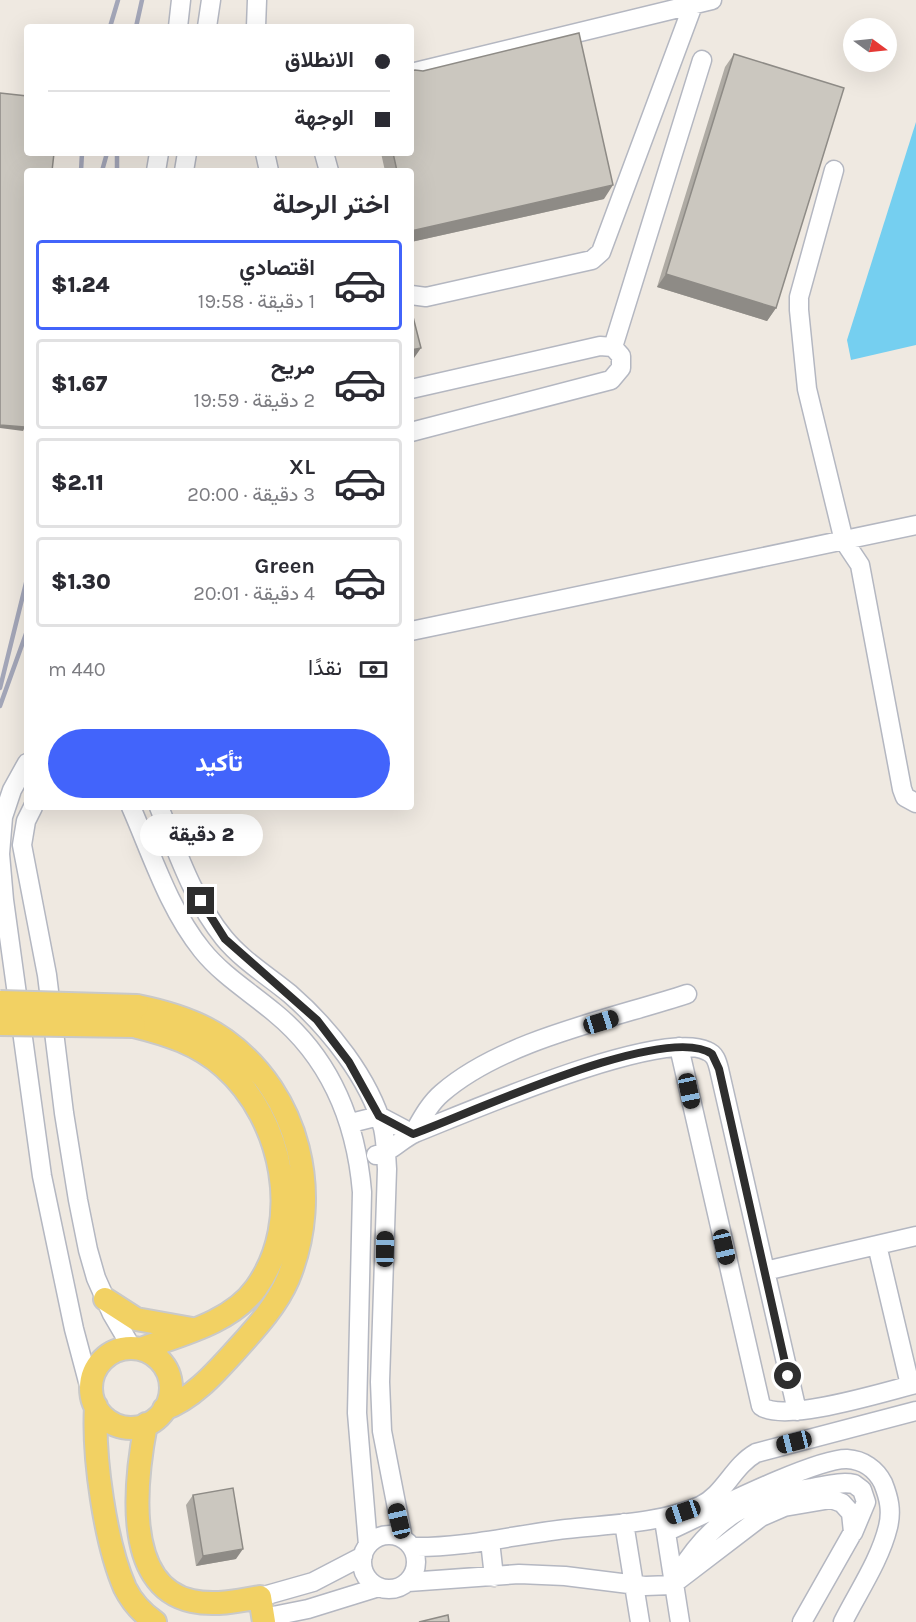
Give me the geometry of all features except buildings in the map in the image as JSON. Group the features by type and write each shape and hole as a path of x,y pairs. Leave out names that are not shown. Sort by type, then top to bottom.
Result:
{"main road":[{"path":"0,1002 195,1023 224,1039 253,1063 287,1113 304,1175 305,1213 298,1246 287,1280 271,1309 198,1388 164,1409 146,1424 132,1428 117,1425 105,1418 94,1400"},
{"path":"0,1024 135,1016 200,1050 224,1067 245,1089 276,1148 282,1177 282,1206 278,1237 269,1264 256,1288 242,1302 196,1329 136,1348 114,1352 99,1365 94,1373 98,1468 118,1565 133,1602 155,1622"},
{"path":"105,1299 136,1318 196,1329"},
{"path":"136,1348 156,1356 166,1369 170,1393 164,1409"},
{"path":"146,1424 137,1510 145,1557 154,1575 165,1588 192,1601 255,1613"}],"street":[{"path":"178,24 181,0"},
{"path":"207,24 211,0"},
{"path":"256,24 257,0"},
{"path":"414,72 712,0"},
{"path":"414,295 426,297 592,260 601,252 693,5"},
{"path":"613,347 702,60"},
{"path":"834,170 799,297 807,389 844,541 860,565 902,789 905,797 916,803"},
{"path":"414,388 600,346 613,347 618,350 622,363 618,373 611,380 414,431"},
{"path":"414,630 916,525"},
{"path":"24,768 12,790 2,825 0,854 4,900 42,1176 72,1318 94,1400"},
{"path":"32,810 26,821 22,846 47,975 64,1113 80,1209 88,1250 105,1299 136,1348"},
{"path":"132,810 187,930 220,969 296,1031 330,1076 351,1123 359,1158 363,1222 357,1413 366,1551 365,1575 379,1587 391,1590 408,1582 494,1577 565,1576 633,1585 672,1585 761,1517 784,1507 831,1499 842,1503 853,1519 850,1539"},
{"path":"160,810 183,867 214,925 237,951 317,1020 349,1062 379,1116 386,1153 382,1423 387,1468 407,1543 416,1565 408,1582"},
{"path":"413,1134 430,1105 442,1093 490,1061 542,1040 687,994"},
{"path":"359,1158 386,1153 413,1134 550,1080 648,1050 679,1047 701,1049 716,1059 797,1411"},
{"path":"679,1047 759,1403 762,1408 775,1412 797,1411 913,1384 877,1245"},
{"path":"351,1123 379,1116 413,1134"},
{"path":"765,1271 916,1236"},
{"path":"665,1525 712,1498 744,1460 756,1453 916,1411"},
{"path":"255,1613 366,1551 385,1536 407,1543 453,1547 564,1529 624,1523 665,1525 838,1460 861,1462 873,1470 889,1498 890,1516 886,1534 843,1622"},
{"path":"672,1585 704,1541 729,1518 756,1500 779,1492 849,1483 862,1490 866,1502 850,1539 802,1622"},
{"path":"866,1502 889,1498"},
{"path":"624,1523 640,1622"},
{"path":"665,1525 672,1585 680,1622"},
{"path":"490,1541 494,1577"},
{"path":"255,1613 308,1609 379,1587"}],"water":[{"path":"916,122 916,345 851,360 847,340"}],"railway":[{"path":"111,24 118,0"},
{"path":"137,24 142,0"},
{"path":"81,168 82,156"},
{"path":"103,168 106,156"},
{"path":"117,156 117,168"},
{"path":"0,688 24,591"},
{"path":"0,706 24,639"}],"route":[{"path":"201,901 214,925 225,939 317,1020 349,1062 379,1116 413,1134 450,1121 516,1092 648,1050 664,1047 691,1047 712,1054 719,1069 788,1376"}]}
